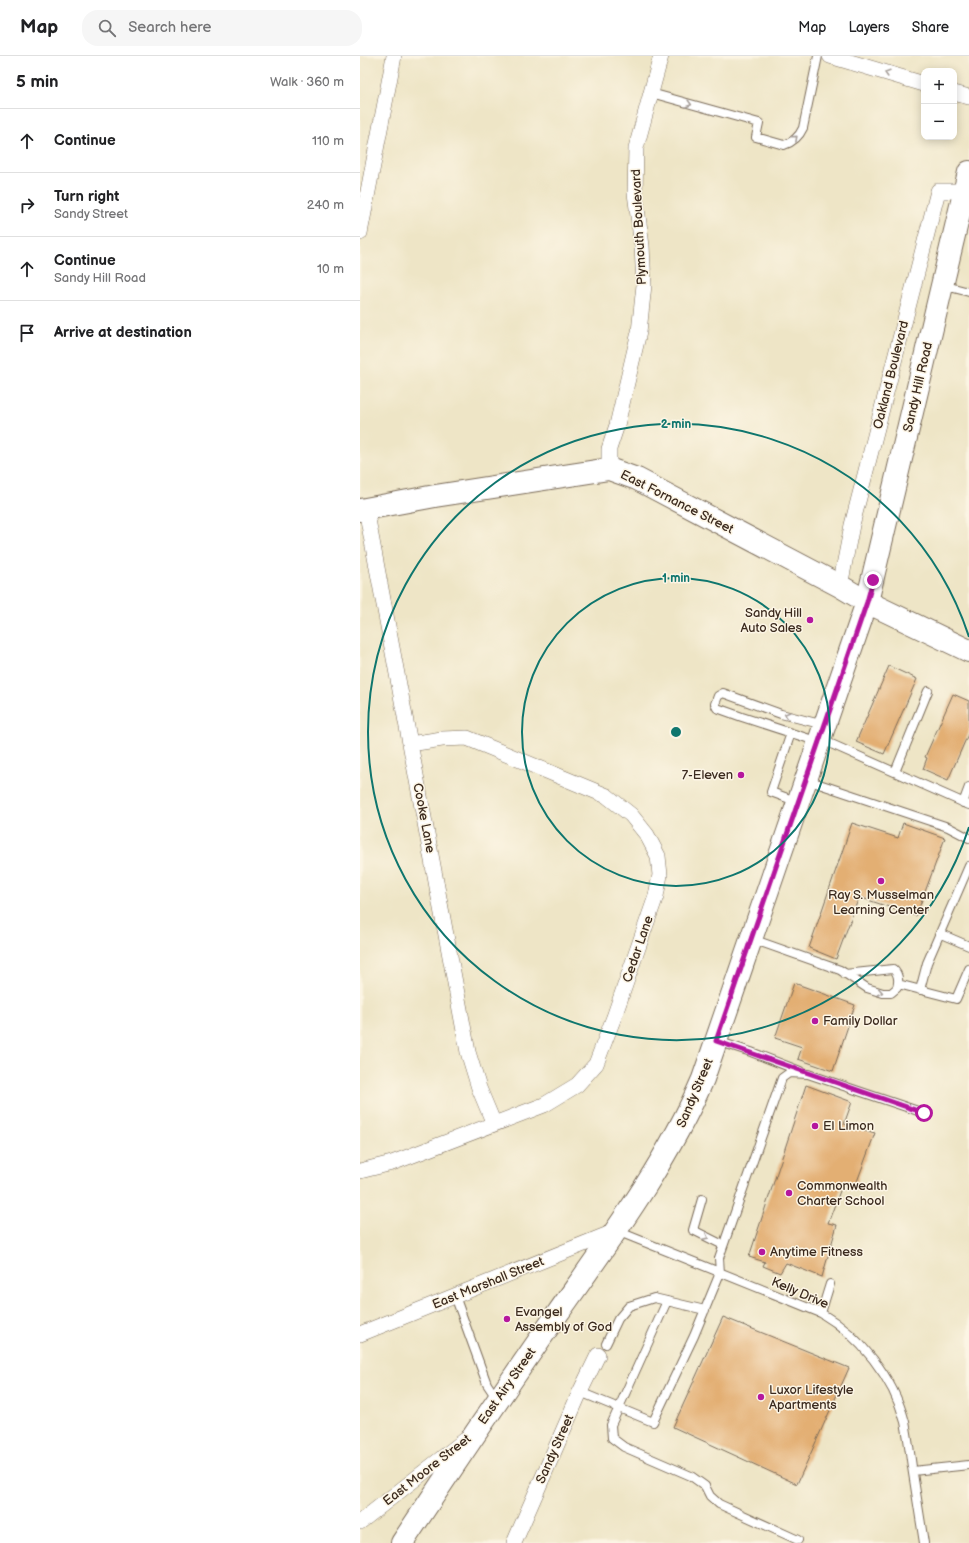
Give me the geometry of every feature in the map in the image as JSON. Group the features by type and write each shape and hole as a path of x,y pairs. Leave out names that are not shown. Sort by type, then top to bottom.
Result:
{"main road":[{"name":"Sandy Hill Road","path":"867,602 942,285 959,226 967,181"},
{"name":"East Fornance Street","path":"363,509 609,469 637,479 840,586 867,602 969,651"},
{"name":"Sandy Street","path":"616,1231 677,1133 690,1109 703,1079 867,602"},
{"name":"East Airy Street","path":"402,1543 474,1433 616,1231"}],"street":[{"path":"360,233 394,56"},
{"name":"Plymouth Boulevard","path":"609,469 609,449 617,425 639,332 644,285 642,246 635,193 636,148 661,56"},
{"path":"830,56 921,83"},
{"path":"957,94 969,97"},
{"name":"Oakland Boulevard","path":"840,586 852,525 938,191 967,181"},
{"name":"Cooke Lane","path":"363,509 410,744 468,1052 479,1088 494,1124"},
{"name":"Cedar Lane","path":"360,1171 392,1163 544,1105 577,1084 596,1064 656,896 660,875 658,856 647,835 631,815 608,796 466,738 442,739 410,744"},
{"name":"East Marshall Street","path":"360,1334 616,1231"},
{"name":"Sandy Street","path":"514,1543 580,1392 602,1349"},
{"name":"East Moore Street","path":"360,1522 474,1433"}],"lane":[{"path":"651,93 759,123 756,137 784,145 795,140 800,134 818,56"},
{"path":"942,285 969,292"},
{"path":"895,772 928,691"},
{"path":"822,736 791,733 717,708 715,704 718,696 723,693 781,714 895,772 966,804 969,787"},
{"path":"791,733 771,792 799,802"},
{"path":"806,779 948,827 969,838"},
{"path":"920,990 927,963 941,934 969,866"},
{"path":"941,934 969,946"},
{"path":"752,939 840,970 862,986 883,993 891,993 897,988 898,984 897,972 893,969 846,974"},
{"path":"898,984 956,999 969,969"},
{"path":"716,1041 924,1113"},
{"path":"580,1392 653,1422 694,1336 720,1273 719,1258 723,1245 782,1078 789,1073 808,1074"},
{"path":"702,1199 693,1230 723,1245"},
{"name":"Kelly Drive","path":"616,1231 821,1313 833,1320 857,1341 884,1374 892,1389 904,1421 924,1543"},
{"path":"821,1313 830,1284"},
{"path":"455,1296 487,1384 497,1400"},
{"path":"602,1349 618,1319 629,1306 654,1298 705,1310"},
{"path":"667,1301 611,1425 610,1431 612,1438 618,1444 691,1476 706,1486 710,1496 719,1504 798,1540"},
{"path":"913,1471 969,1465"}],"building":[{"path":"889,666 917,679 884,754 856,742"},
{"path":"953,694 969,701 969,732 948,780 923,769 927,758 925,757"},
{"name":"Ray S. Musselman Learning Center","path":"852,823 898,838 903,823 945,838 916,916 859,897 836,959 809,948"},
{"name":"Family Dollar","path":"794,983 855,1005 833,1071 798,1059 802,1047 775,1038"},
{"path":"806,1085 852,1102 844,1124 875,1133 855,1187 843,1183 828,1223 837,1225 822,1277 786,1263 780,1273 763,1266 765,1262 749,1257"},
{"name":"Luxor Lifestyle Apartments","path":"723,1317 849,1368 797,1484 673,1427"}],"place":[{"name":"Sandy Hill Auto Sales","path":"810,620"},
{"name":"7-Eleven","path":"741,775"},
{"name":"Ray S. Musselman Learning Center","path":"881,881"},
{"name":"Family Dollar","path":"815,1021"},
{"name":"El Limon","path":"815,1126"},
{"name":"Commonwealth Charter School","path":"789,1193"},
{"name":"Anytime Fitness","path":"762,1252"},
{"name":"Evangel Assembly of God","path":"507,1319"},
{"name":"Luxor Lifestyle Apartments","path":"761,1397"}],"route":[{"path":"873,580 867,602 716,1041 924,1113"}]}
